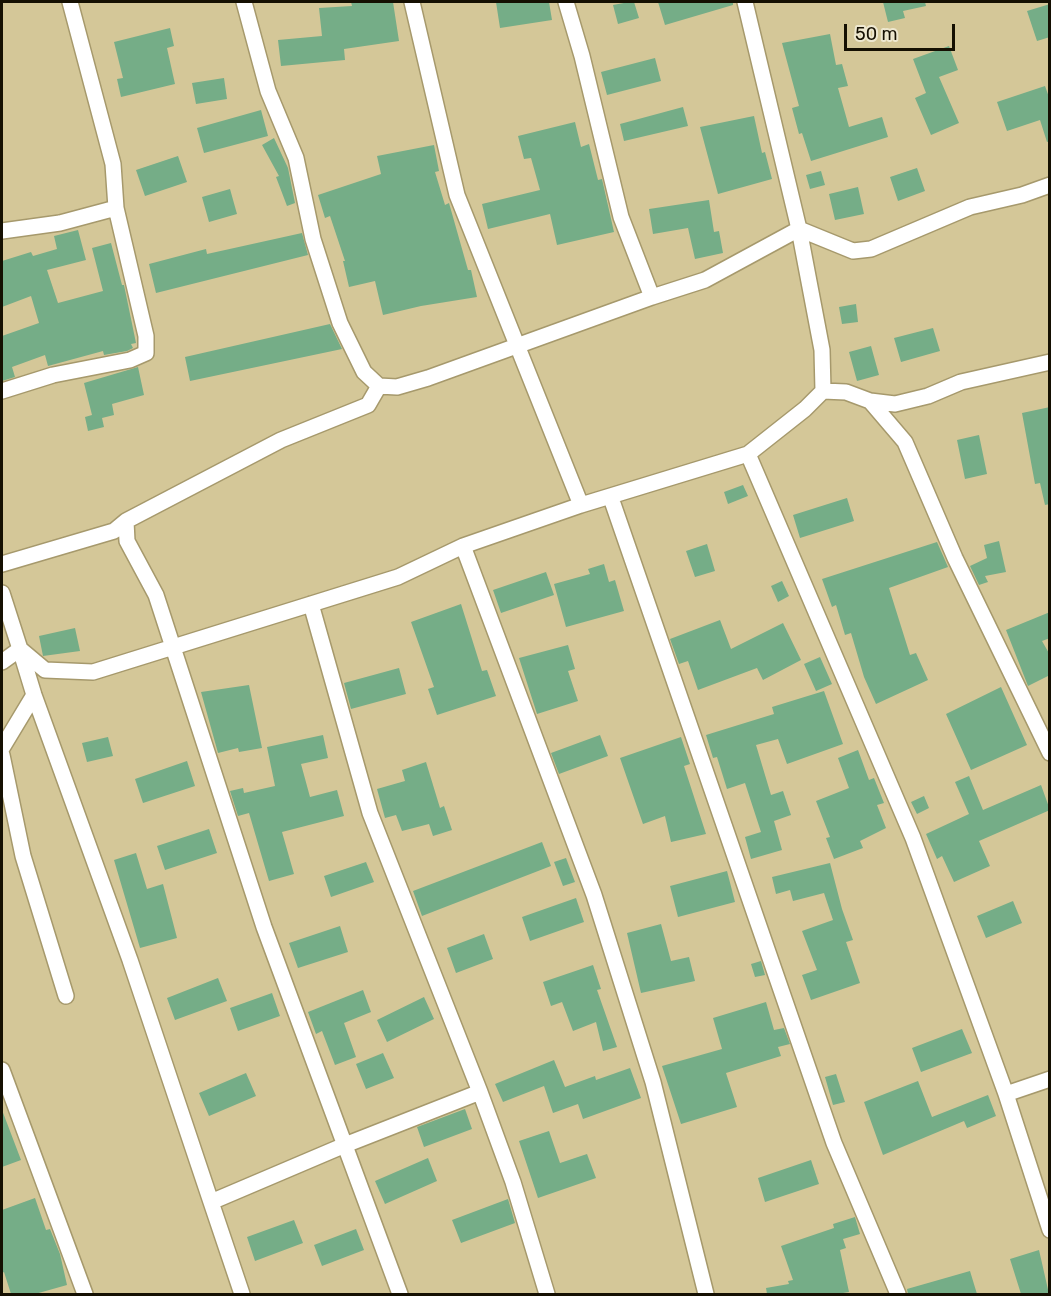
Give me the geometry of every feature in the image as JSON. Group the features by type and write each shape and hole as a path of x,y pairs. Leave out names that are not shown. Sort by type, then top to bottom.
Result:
{"street":[{"path":"2,391 53,375 130,360 147,353 144,326 116,208 113,164 70,2"},
{"path":"244,2 268,91 296,158 313,239 340,323 364,372 379,386 396,387 428,378 705,280 799,229"},
{"path":"412,2 457,195 520,346 581,505"},
{"path":"566,2 582,56 621,217 652,297"},
{"path":"20,649 45,670 93,672 173,649 398,578 463,546 581,505 748,454 805,409 823,391 822,350 799,229 746,2"},
{"path":"799,229 853,251 871,249 970,207 1022,195 1050,185"},
{"path":"2,231 60,223 116,208"},
{"path":"823,391 846,392 870,401 895,404 928,396 962,382 1050,362"},
{"path":"2,564 114,531 126,521 281,440 368,405 379,386"},
{"path":"870,401 905,442 955,558 1050,753"},
{"path":"748,454 913,838 1006,1094 1050,1230"},
{"path":"610,498 834,1143 898,1294"},
{"path":"126,521 127,542 156,595 264,927 400,1294"},
{"path":"463,546 594,895 653,1082 706,1294"},
{"path":"2,593 34,695 130,960 242,1294"},
{"path":"311,604 370,813 480,1092 513,1182 547,1294"},
{"path":"2,662 20,649"},
{"path":"2,748 34,695"},
{"path":"2,755 23,856 66,996"},
{"path":"2,1070 85,1294"},
{"path":"1006,1094 1050,1079"},
{"path":"211,1202 345,1145 480,1092"}],"building":[{"path":"351,2 393,2 399,41 344,49 345,60 281,66 278,40 322,36 319,8 352,6"},
{"path":"496,2 549,2 552,20 500,28"},
{"path":"634,2 639,18 618,24 613,5"},
{"path":"658,2 733,2 733,5 665,25"},
{"path":"883,2 925,2 926,6 903,11 905,18 888,22"},
{"path":"1050,4 1050,37 1037,41 1027,11"},
{"path":"170,28 174,46 167,48 175,84 121,97 117,79 123,78 114,42"},
{"path":"830,34 836,65 842,64 848,86 838,88 849,127 882,117 888,137 811,161 802,133 799,134 792,108 799,106 782,43"},
{"path":"949,46 958,70 939,77 959,123 931,135 915,98 926,93 913,59"},
{"path":"655,58 661,81 607,95 601,72"},
{"path":"224,78 227,99 196,104 192,83"},
{"path":"1045,86 1050,100 1050,141 1047,142 1040,120 1007,131 997,102"},
{"path":"683,107 688,126 624,141 620,124"},
{"path":"261,110 268,136 204,153 197,128"},
{"path":"754,116 762,153 765,152 772,179 718,194 700,127"},
{"path":"575,122 581,147 589,144 598,180 602,179 614,232 557,245 550,214 488,229 482,204 540,190 531,158 524,159 518,136"},
{"path":"274,138 288,168 295,203 287,206 276,177 279,176 262,145"},
{"path":"434,145 439,171 435,172 445,205 449,203 468,270 471,270 477,297 383,315 375,281 349,287 343,261 345,261 330,216 325,218 318,195 381,174 377,156"},
{"path":"178,156 187,182 145,196 136,170"},
{"path":"917,168 925,191 898,201 890,177"},
{"path":"821,171 825,185 810,189 806,175"},
{"path":"858,187 864,214 835,220 829,194"},
{"path":"230,189 237,214 209,222 202,197"},
{"path":"709,200 714,232 719,231 723,253 695,259 688,228 653,234 649,209"},
{"path":"78,230 86,260 47,270 58,303 103,291 92,248 111,243 122,285 124,285 136,343 131,344 133,348 127,351 104,355 103,351 48,366 45,355 12,367 15,377 2,381 2,336 39,323 31,296 2,307 2,261 31,252 33,256 57,249 54,236"},
{"path":"302,233 308,255 156,293 149,264 206,249 207,254"},
{"path":"856,304 858,322 842,324 839,307"},
{"path":"330,324 342,349 190,381 185,357"},
{"path":"933,328 940,351 901,362 894,338"},
{"path":"871,346 879,375 857,381 849,352"},
{"path":"138,367 144,395 112,404 114,415 102,418 104,427 88,431 85,417 92,415 84,383"},
{"path":"1050,407 1050,504 1045,505 1040,483 1035,484 1022,413"},
{"path":"979,435 987,474 965,479 957,440"},
{"path":"743,485 748,496 728,504 724,492"},
{"path":"847,498 854,521 800,538 793,515"},
{"path":"999,541 1006,572 985,576 988,582 979,585 970,566 987,558 984,545"},
{"path":"937,542 948,567 889,588 910,655 916,653 928,680 876,704 864,677 851,633 845,635 836,605 832,607 822,579"},
{"path":"707,544 715,571 695,577 686,551"},
{"path":"604,564 609,582 615,580 624,611 566,627 554,584 590,574 588,569"},
{"path":"546,572 554,595 501,613 493,590"},
{"path":"782,581 789,596 778,602 771,586"},
{"path":"461,604 482,671 487,670 496,696 437,715 428,689 434,687 411,622"},
{"path":"1050,612 1050,638 1042,641 1050,655 1050,675 1028,686 1006,630"},
{"path":"720,620 731,649 783,623 801,660 763,680 757,668 698,690 688,661 679,664 670,639"},
{"path":"75,628 80,651 43,656 39,636"},
{"path":"568,645 575,669 568,671 578,701 537,714 519,658"},
{"path":"820,657 832,684 816,691 804,664"},
{"path":"399,668 406,694 351,709 344,683"},
{"path":"249,685 262,748 239,752 238,748 218,753 201,692"},
{"path":"1001,687 1027,745 971,770 946,714"},
{"path":"824,691 843,744 787,764 778,739 756,745 771,795 783,791 791,815 774,821 782,850 751,859 745,837 761,832 745,783 727,789 717,757 713,758 706,735 774,714 772,707"},
{"path":"323,735 328,758 301,764 310,797 337,790 344,816 282,832 294,874 269,881 249,813 238,816 230,791 243,788 244,793 275,786 267,747"},
{"path":"600,735 608,756 559,774 551,753"},
{"path":"108,737 113,756 87,762 82,743"},
{"path":"681,737 690,764 684,766 706,834 671,842 665,816 643,824 620,758"},
{"path":"858,750 869,780 874,778 884,803 877,805 886,828 860,841 863,848 834,859 826,838 830,837 816,801 849,788 838,758"},
{"path":"187,761 195,786 143,803 135,779"},
{"path":"426,762 440,808 444,806 452,830 433,836 429,824 402,831 396,815 385,818 377,789 405,781 402,770"},
{"path":"969,776 983,810 1041,785 1050,810 979,841 990,866 954,882 942,856 937,859 926,834 969,814 955,782"},
{"path":"924,796 929,808 917,814 911,802"},
{"path":"209,829 217,853 165,870 157,846"},
{"path":"542,842 551,866 422,916 413,891"},
{"path":"136,853 147,889 163,884 177,938 140,948 114,860"},
{"path":"566,858 575,882 563,886 554,862"},
{"path":"366,862 374,882 331,897 324,876"},
{"path":"830,863 853,940 846,942 860,983 811,1000 802,975 817,970 802,931 833,920 824,893 793,901 790,890 776,894 772,877"},
{"path":"727,871 735,902 678,917 670,886"},
{"path":"576,898 584,922 530,941 522,917"},
{"path":"1013,901 1022,923 986,938 977,916"},
{"path":"661,924 671,961 689,957 695,981 641,993 627,933"},
{"path":"340,926 348,952 298,968 289,943"},
{"path":"484,934 493,959 456,973 447,948"},
{"path":"761,961 765,975 755,977 751,964"},
{"path":"593,965 601,989 597,990 617,1047 603,1051 596,1022 573,1031 562,1002 551,1006 543,982"},
{"path":"218,978 227,1001 175,1020 167,998"},
{"path":"363,990 371,1012 344,1023 356,1057 335,1065 322,1031 316,1034 308,1012"},
{"path":"272,993 280,1016 238,1031 230,1008"},
{"path":"424,997 434,1019 387,1042 377,1020"},
{"path":"766,1002 774,1030 784,1028 790,1044 778,1047 781,1056 726,1073 737,1107 681,1124 662,1066 722,1049 713,1018"},
{"path":"962,1029 972,1053 921,1072 912,1048"},
{"path":"383,1053 394,1078 366,1089 356,1064"},
{"path":"554,1060 565,1087 595,1076 596,1080 630,1068 641,1098 583,1119 578,1104 553,1113 544,1086 503,1102 495,1084"},
{"path":"246,1073 256,1096 209,1116 199,1093"},
{"path":"836,1074 845,1102 833,1105 825,1077"},
{"path":"918,1081 932,1117 988,1095 996,1116 967,1128 964,1121 883,1155 864,1102"},
{"path":"465,1109 472,1129 424,1147 417,1127"},
{"path":"2,1110 21,1160 2,1167"},
{"path":"549,1131 560,1163 587,1154 596,1178 538,1198 519,1141"},
{"path":"428,1158 437,1181 385,1204 375,1181"},
{"path":"811,1160 819,1184 765,1202 758,1178"},
{"path":"35,1198 46,1230 50,1229 60,1254 67,1285 35,1294 11,1294 4,1272 2,1273 2,1210"},
{"path":"508,1199 515,1223 461,1243 452,1220"},
{"path":"855,1217 860,1234 843,1239 846,1248 840,1250 849,1292 767,1294 766,1288 789,1284 788,1281 793,1280 781,1246 834,1228 833,1224"},
{"path":"294,1220 303,1243 255,1261 247,1237"},
{"path":"356,1229 364,1250 322,1266 314,1245"},
{"path":"1039,1250 1049,1294 1021,1294 1010,1259"},
{"path":"970,1271 977,1294 908,1294 907,1289"}]}
